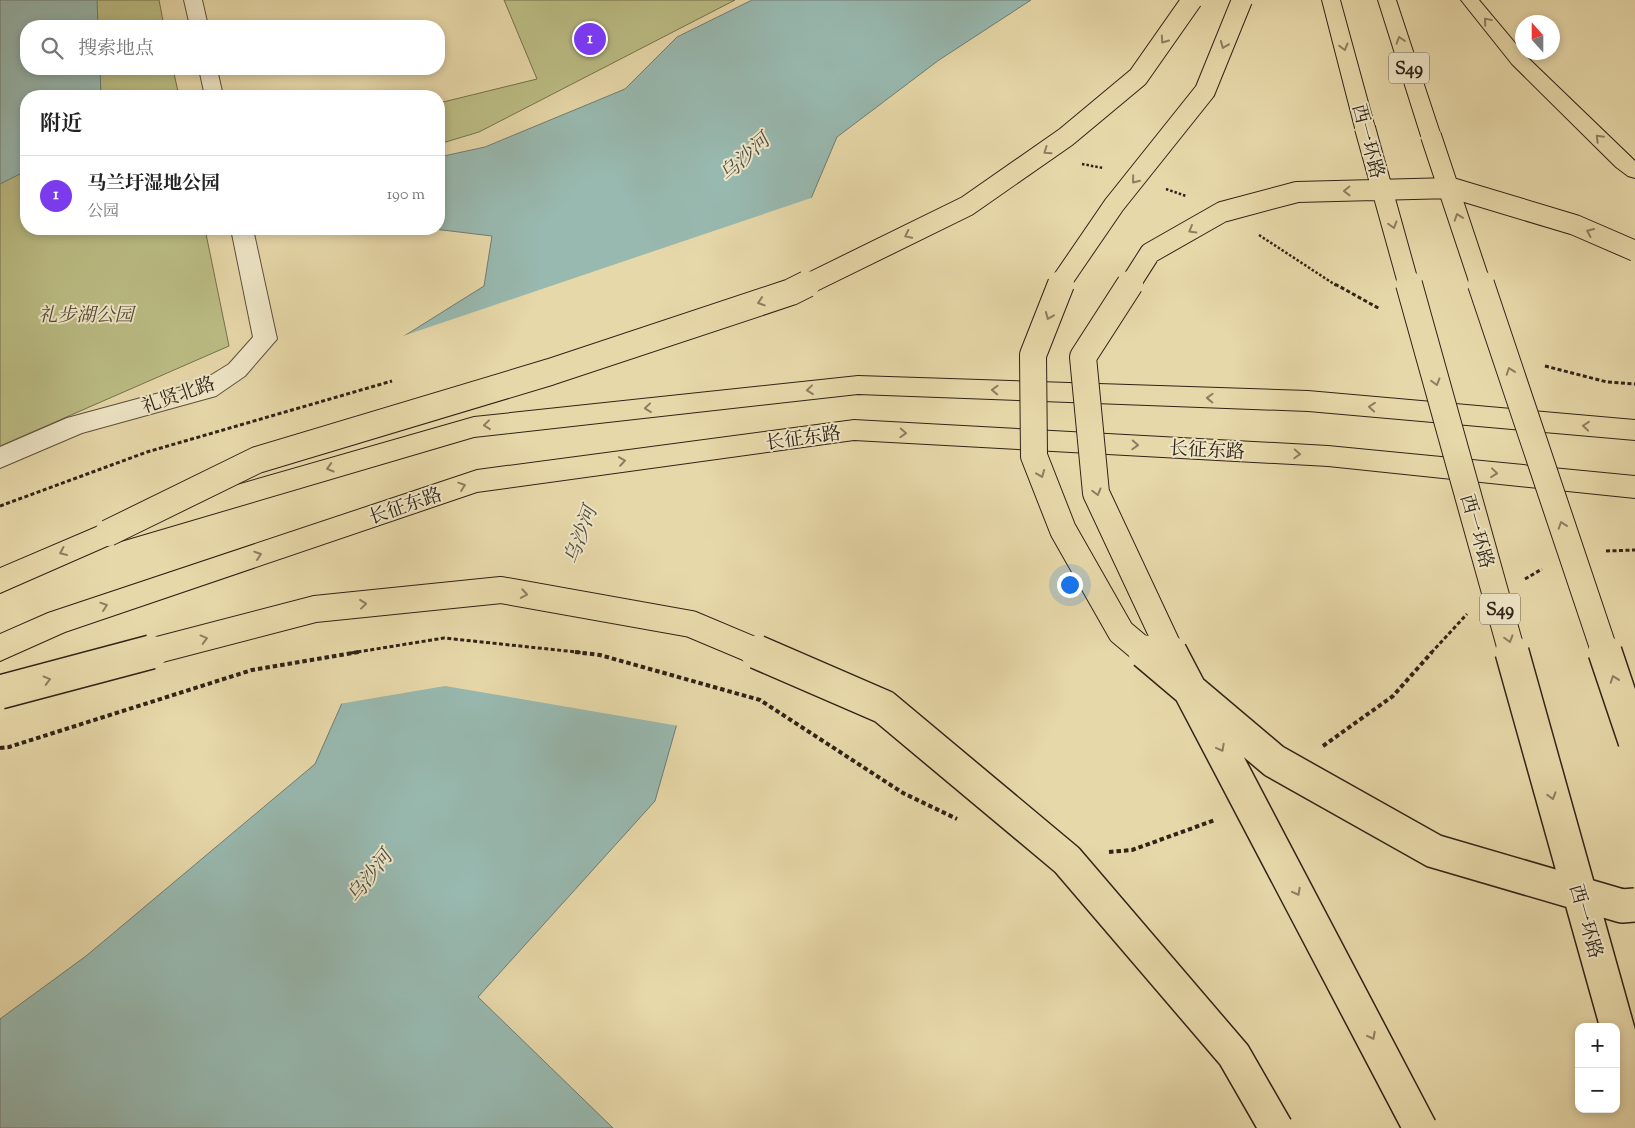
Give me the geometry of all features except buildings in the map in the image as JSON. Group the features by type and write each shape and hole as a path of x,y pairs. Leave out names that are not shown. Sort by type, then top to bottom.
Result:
{"main road":[{"path":"0,581 108,533 257,460 550,372 791,292 967,206 1066,137 1138,77 1192,0"},
{"path":"1242,0 1205,91 1114,205 1064,278 1033,356 1034,456 1063,530 1121,632 1274,761 1434,851 1622,906 1635,905"},
{"name":"西一环路","path":"1331,0 1635,1091"},
{"name":"S49","path":"1387,0 1635,742"},
{"path":"1470,0 1520,60 1623,162 1635,171"},
{"path":"1420,1128 1166,642 1096,493 1083,357 1150,253 1222,212 1298,192 1452,188 1576,225 1635,251"},
{"path":"108,533 474,427 858,385 1308,401 1635,430"},
{"name":"长征东路","path":"0,648 58,622 477,481 854,430 1328,456 1635,487"},
{"path":"0,692 315,609 501,590 691,624 884,707 1067,860 1234,1055 1276,1128"}],"street":[{"path":"193,0 198,20"},
{"path":"209,75 213,90"},
{"name":"礼贤北路","path":"0,458 76,425 207,389 237,370 265,340 243,235"}],"path":[{"path":"1079,163 1107,169"},
{"path":"1162,187 1189,197"},
{"path":"1258,234 1341,288 1382,310"},
{"path":"1542,365 1607,382 1635,384"},
{"path":"0,506 147,452 392,382"},
{"path":"0,748 9,747 252,670 444,638 600,655 760,700"}],"green space":[{"name":"礼步湖公园","path":"0,0 159,0 163,20 20,20 20,75 174,75 178,90 20,90 20,235 206,235 229,346 0,446"},
{"path":"504,0 735,0 479,132 445,142 445,102 537,79"}],"water":[{"path":"0,0 97,0 98,20 20,20 20,75 100,75 101,90 20,90 20,174 0,184"},
{"name":"乌沙河","path":"752,0 1031,0 939,60 837,137 807,208 792,263 730,537 655,801 478,997 613,1128 0,1128 0,1019 86,956 315,764 358,667 377,353 484,286 492,236 445,230 445,156 485,147 625,89 677,37"}],"pier":[{"path":"814,197 794,263 785,371 733,538 679,726 445,686 339,704 356,666 375,352 397,338"}],"place":[{"name":"马兰圩湿地公园","path":"590,39"}]}
